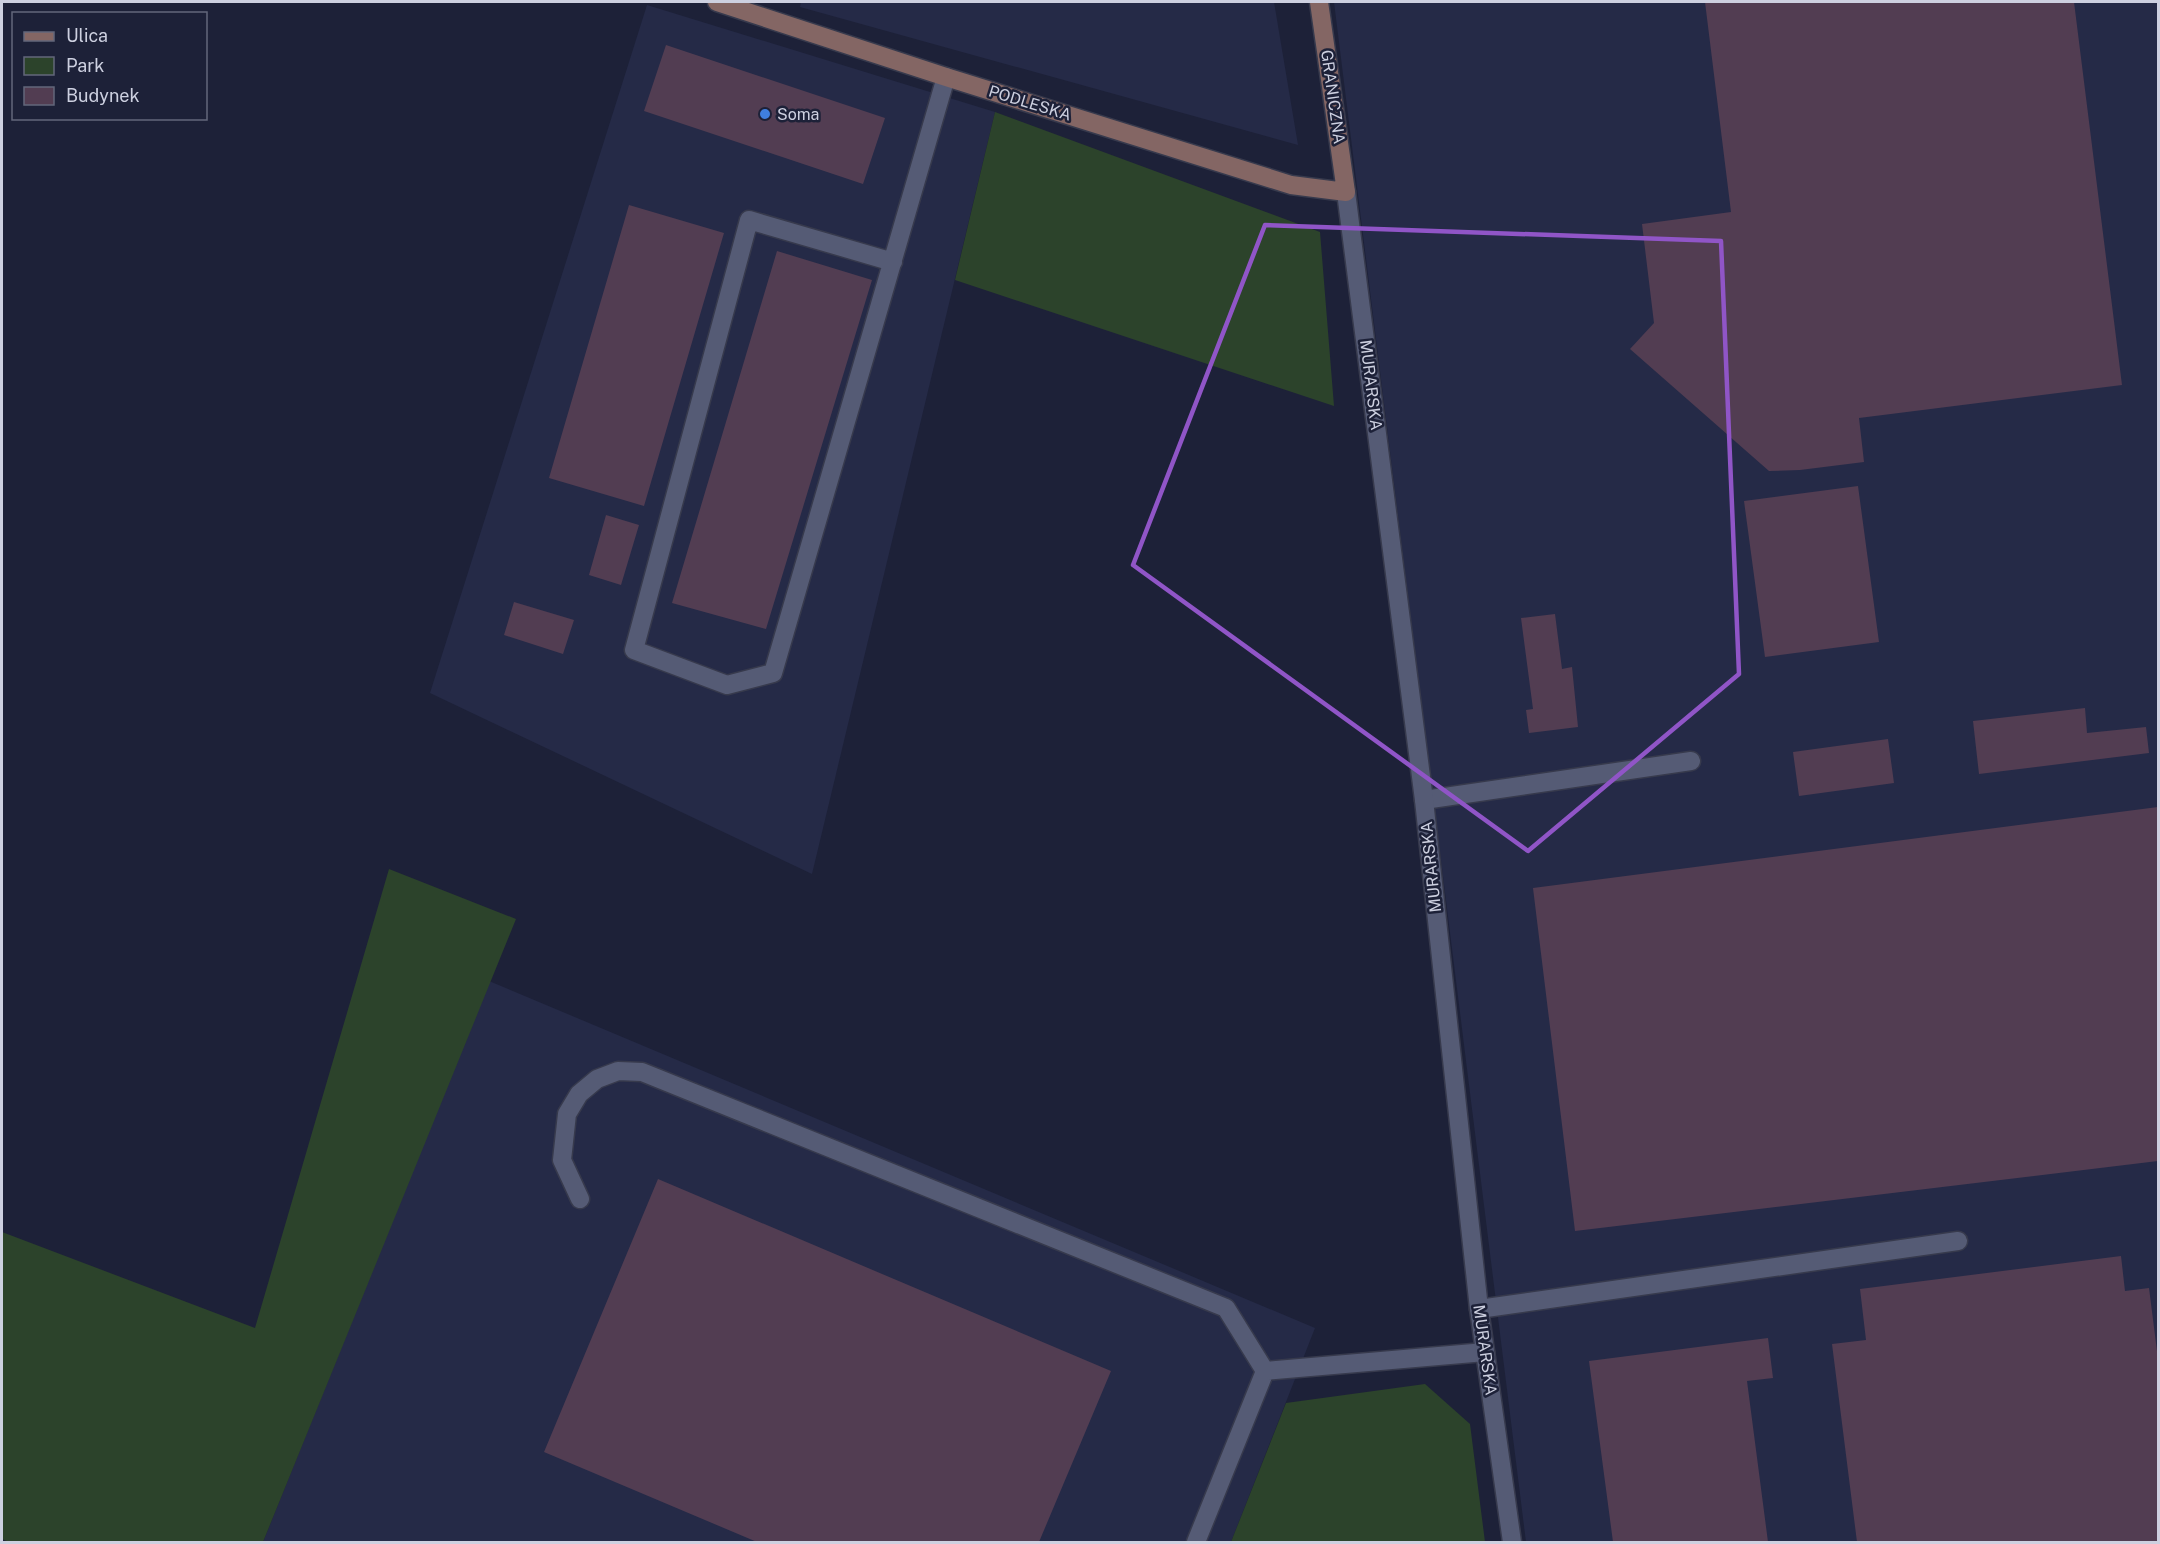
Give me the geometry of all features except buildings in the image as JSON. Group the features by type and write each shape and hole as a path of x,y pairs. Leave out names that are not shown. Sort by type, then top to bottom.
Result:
{"street":[{"name":"PODLESKA","path":"717,2 946,77 1292,185 1346,192"},
{"name":"GRANICZNA","path":"1319,2 1346,192"},
{"path":"892,262 749,220 634,650 727,686 773,673 946,77"},
{"name":"MURARSKA","path":"1346,192 1424,800 1479,1309 1512,1542"},
{"path":"1424,800 1691,761"},
{"path":"580,1199 562,1160 567,1114 579,1094 597,1079 618,1071 642,1072 1226,1308 1265,1371"},
{"path":"1479,1309 1958,1241"},
{"path":"1265,1371 1485,1352"},
{"path":"1196,1542 1265,1371"}],"highlighted area":[{"path":"1265,225 1721,241 1739,674 1528,851 1133,565"}],"shaded area":[{"path":"801,2 1274,2 1298,145 800,7"},
{"path":"1334,2 2158,2 2158,1542 1526,1542"},
{"path":"647,5 995,112 812,874 430,693"},
{"path":"489,981 1315,1328 1231,1542 263,1542"}],"green space":[{"path":"995,112 1320,232 1334,406 955,280"},
{"path":"389,869 516,919 263,1542 9,1542 2,1539 2,1232 255,1328"},
{"path":"1425,1384 1470,1424 1485,1542 1231,1542 1286,1403"}],"place":[{"name":"Soma","path":"765,114"}]}
